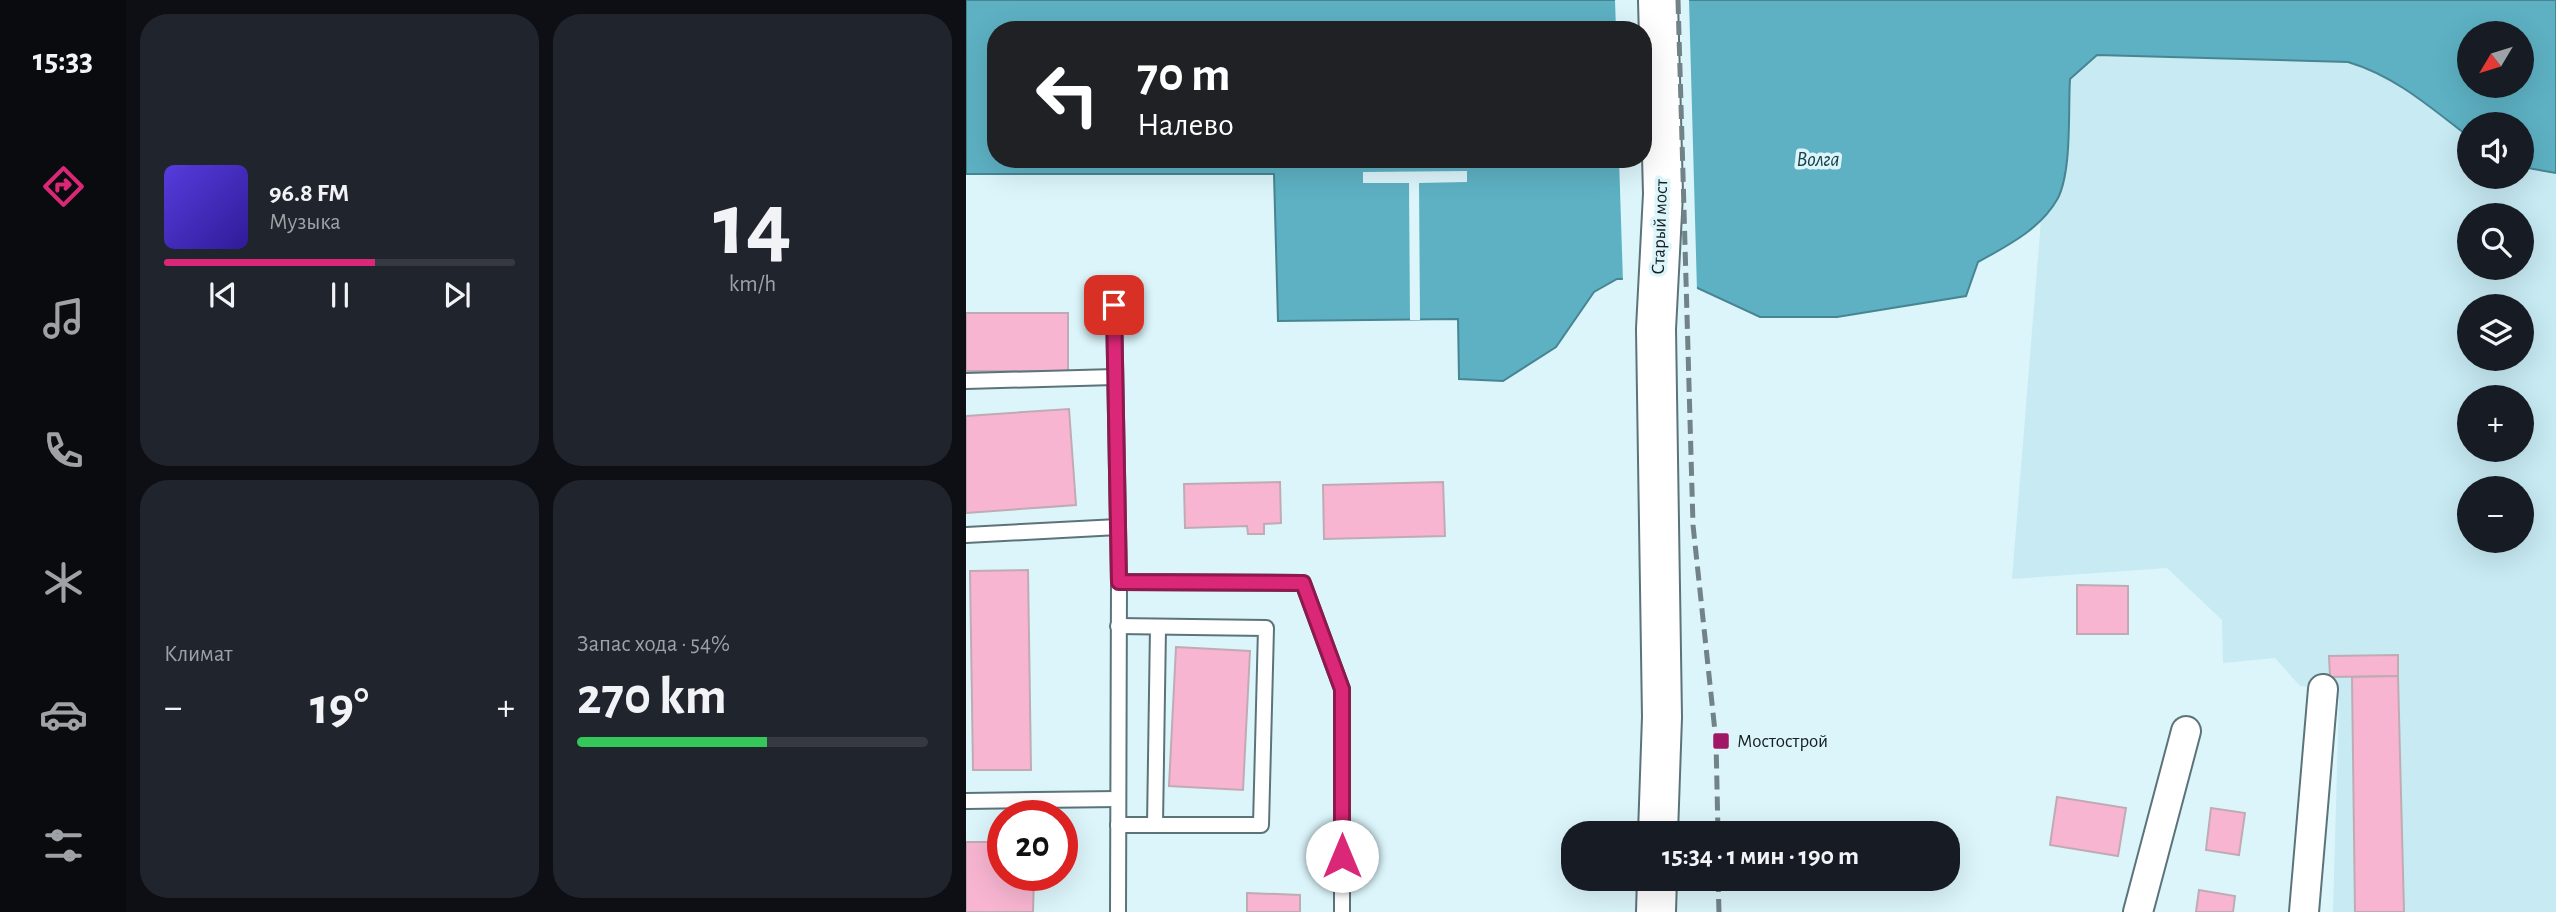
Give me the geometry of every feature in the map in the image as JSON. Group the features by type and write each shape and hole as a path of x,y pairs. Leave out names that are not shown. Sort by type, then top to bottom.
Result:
{"main road":[{"path":"1635,0 1636,21"},
{"name":"Старый мост","path":"1656,329 1663,194 1658,0"},
{"name":"Старый мост","path":"1641,168 1656,329 1662,718 1658,821"}],"street":[{"path":"2304,912 2323,689"},
{"path":"2138,912 2186,730"}],"lane":[{"path":"1114,305 1119,582 1118,912"},
{"path":"966,381 1115,377"},
{"path":"966,535 1118,527"},
{"path":"1119,582 1303,583 1342,689 1342,912"},
{"path":"1118,626 1266,628 1261,825 1118,825"},
{"path":"1155,825 1158,627"},
{"path":"966,801 1118,799"}],"shaded area":[{"path":"2097,55 2347,62 2372,69 2399,83 2457,128 2457,189 2534,189 2534,169 2556,173 2556,912 2333,912 2339,699 2323,689 2300,686 2275,658 2223,663 2222,620 2167,568 2012,579 2041,220 2058,197 2064,175 2070,79"}],"water":[{"name":"Волга","path":"966,0 2556,0 2556,173 2534,169 2534,112 2457,112 2457,128 2397,84 2348,62 2097,55 2070,79 2066,172 2058,198 2033,228 1978,262 1966,296 1837,317 1760,317 1676,278 1617,279 1594,292 1556,347 1503,381 1459,379 1458,319 1278,321 1274,174 966,174"}],"pier":[{"path":"1615,0 1689,0 1697,291 1675,281 1623,282 1619,168 1652,168 1652,21 1616,21"},
{"path":"1467,171 1467,182 1419,183 1420,320 1410,320 1409,183 1363,183 1363,172"}],"building":[{"path":"966,313 1068,313 1068,371 966,371"},
{"path":"1069,409 1076,505 966,513 966,416"},
{"path":"1280,482 1281,523 1264,524 1264,534 1248,534 1247,526 1185,528 1184,484"},
{"path":"1443,482 1445,536 1324,539 1323,485"},
{"path":"1028,570 1031,770 973,770 970,571"},
{"path":"2077,585 2128,586 2128,634 2077,634"},
{"path":"1176,647 1250,651 1243,790 1169,786"},
{"path":"2398,655 2398,676 2330,677 2329,656"},
{"path":"2398,676 2404,912 2355,912 2352,677"},
{"path":"2057,797 2126,808 2118,856 2050,845"},
{"path":"2211,808 2245,813 2239,855 2206,850"},
{"path":"966,842 987,842 987,891 1034,891 1033,912 966,912"},
{"path":"2199,890 2235,896 2233,912 2196,912"},
{"path":"1247,893 1300,895 1300,912 1247,912"}],"railway":[{"path":"1678,0 1693,525 1716,741 1718,821"},
{"path":"1718,891 1719,912"}],"place":[{"name":"Мостострой","path":"1721,741"}],"route":[{"path":"1114,305 1119,582 1303,583 1342,689 1342,856"}]}
